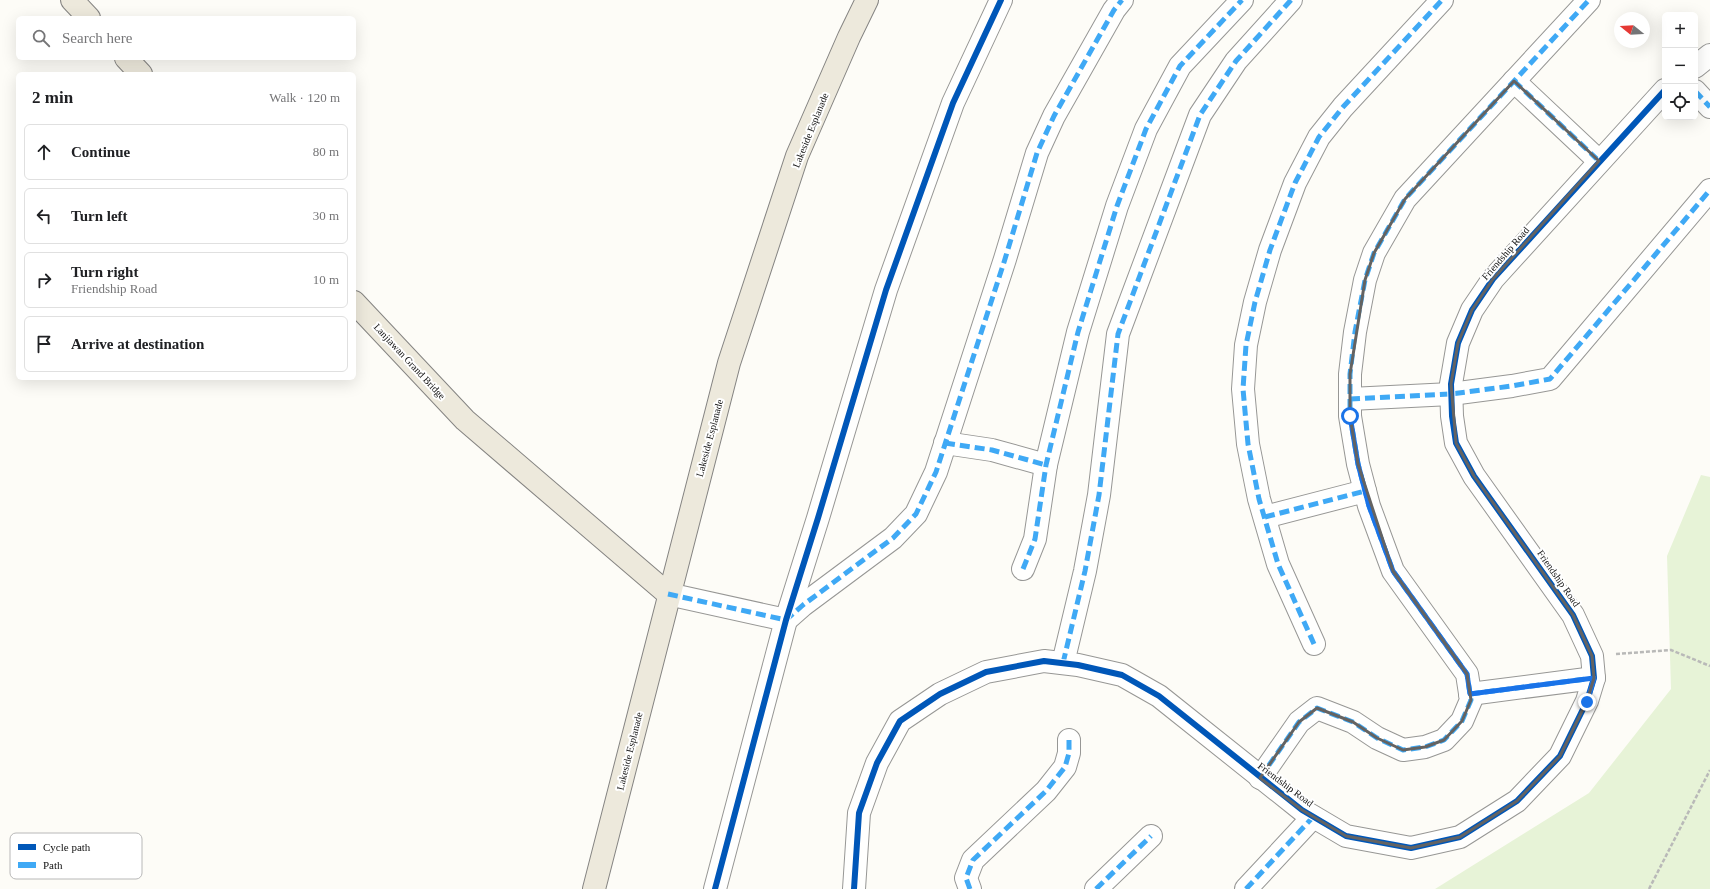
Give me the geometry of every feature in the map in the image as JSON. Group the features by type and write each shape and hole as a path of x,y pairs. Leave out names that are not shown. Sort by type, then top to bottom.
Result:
{"main road":[{"path":"72,0 87,16"},
{"name":"Lakeside Esplanade","path":"594,889 668,594 729,363 797,156 849,37 867,0"},
{"path":"128,60 139,72"},
{"name":"Lanjiawan Grand Bridge","path":"356,304 465,420 668,594"}],"street":[{"path":"715,889 786,620 886,290 953,103 1001,0"},
{"path":"786,620 803,605 893,538 916,514 936,472 1005,259 1037,153 1054,116 1114,10 1122,0"},
{"path":"1023,569 1036,539 1046,464 1080,324 1117,206 1146,129 1180,66 1242,0"},
{"path":"1063,663 1085,571 1099,495 1118,334 1200,115 1236,61 1291,0"},
{"path":"1314,644 1278,564 1259,499 1248,444 1243,389 1246,345 1255,302 1270,250 1295,183 1318,137 1343,107 1442,0"},
{"path":"1260,778 1299,722 1317,708 1353,722 1377,738 1403,750 1425,747 1444,740 1462,721 1471,700 1467,674 1393,571 1369,506 1358,464 1350,416 1350,374 1355,332 1365,280 1374,253 1405,199 1589,0"},
{"path":"1698,65 1710,55"},
{"path":"1514,82 1599,161"},
{"name":"Friendship Road","path":"854,889 859,812 877,763 900,721 940,694 986,672 1044,660 1078,665 1122,675 1159,696 1302,810 1346,836 1411,848 1460,837 1517,801 1560,756 1587,702 1594,678 1592,656 1573,615 1474,476 1456,443 1452,416 1451,384 1458,343 1472,310 1492,280 1662,93"},
{"path":"1698,94 1710,107"},
{"path":"1350,399 1451,394 1512,386 1550,379 1710,190"},
{"path":"945,443 992,450 1046,464"},
{"path":"1264,516 1365,491"},
{"path":"668,594 786,620"},
{"path":"1470,694 1594,678"},
{"path":"970,889 966,878 973,860 1046,791 1065,767 1069,753 1069,740"},
{"path":"1246,889 1313,817"},
{"path":"1096,889 1151,836"}],"path":[{"path":"1592,656 1671,650 1710,666"},
{"path":"1649,889 1710,770"}],"highlighted area":[{"path":"1514,81 1599,161 1493,279 1472,310 1458,343 1451,384 1456,443 1474,476 1573,615 1592,656 1594,678 1587,701 1560,756 1517,801 1460,837 1411,848 1346,836 1302,810 1260,778 1299,722 1317,708 1353,722 1377,738 1403,750 1425,747 1444,740 1462,721 1471,700 1467,674 1393,571 1358,464 1350,416 1350,374 1365,280 1374,253 1405,199"}],"green space":[{"path":"1701,475 1710,477 1710,889 1435,889 1589,793 1671,689 1667,556"}],"marked path":[{"path":"668,594 786,620 803,605 893,538 916,514 936,472 1005,259 1037,153 1054,116 1114,10 1122,0"},
{"path":"1023,569 1035,539 1046,465 1078,332 1117,206 1146,129 1180,66 1242,0"},
{"path":"1063,663 1085,571 1099,495 1118,334 1200,115 1236,61 1291,0"},
{"path":"1314,644 1278,564 1259,499 1248,444 1243,389 1246,345 1255,302 1270,250 1295,183 1319,137 1343,107 1442,0"},
{"path":"1260,778 1299,722 1317,708 1353,722 1377,738 1403,750 1425,747 1444,740 1462,721 1471,700 1467,674 1393,571 1369,506 1358,464 1350,416 1350,374 1355,332 1365,280 1374,253 1405,199 1589,0"},
{"path":"1514,81 1599,161"},
{"path":"1698,94 1710,107"},
{"path":"1350,399 1451,394 1512,386 1550,379 1710,190"},
{"path":"945,443 992,450 1046,465"},
{"path":"1265,517 1365,491"},
{"path":"1470,694 1594,678"},
{"path":"970,889 966,878 973,860 1046,791 1065,767 1069,753 1069,740"},
{"path":"1246,889 1313,817"},
{"path":"1096,889 1151,836"}],"cycle path":[{"path":"715,889 786,620 886,290 953,103 1001,0"},
{"path":"854,889 859,813 877,763 900,721 940,694 986,672 1044,661 1078,665 1122,675 1159,696 1302,810 1346,836 1411,848 1460,837 1517,801 1560,756 1587,701 1594,678 1592,656 1573,615 1474,476 1456,443 1452,416 1451,384 1458,343 1472,310 1493,279 1662,93"}],"route":[{"path":"1350,416 1358,464 1369,506 1393,571 1424,612 1467,674 1470,694 1594,678 1587,702"}]}
